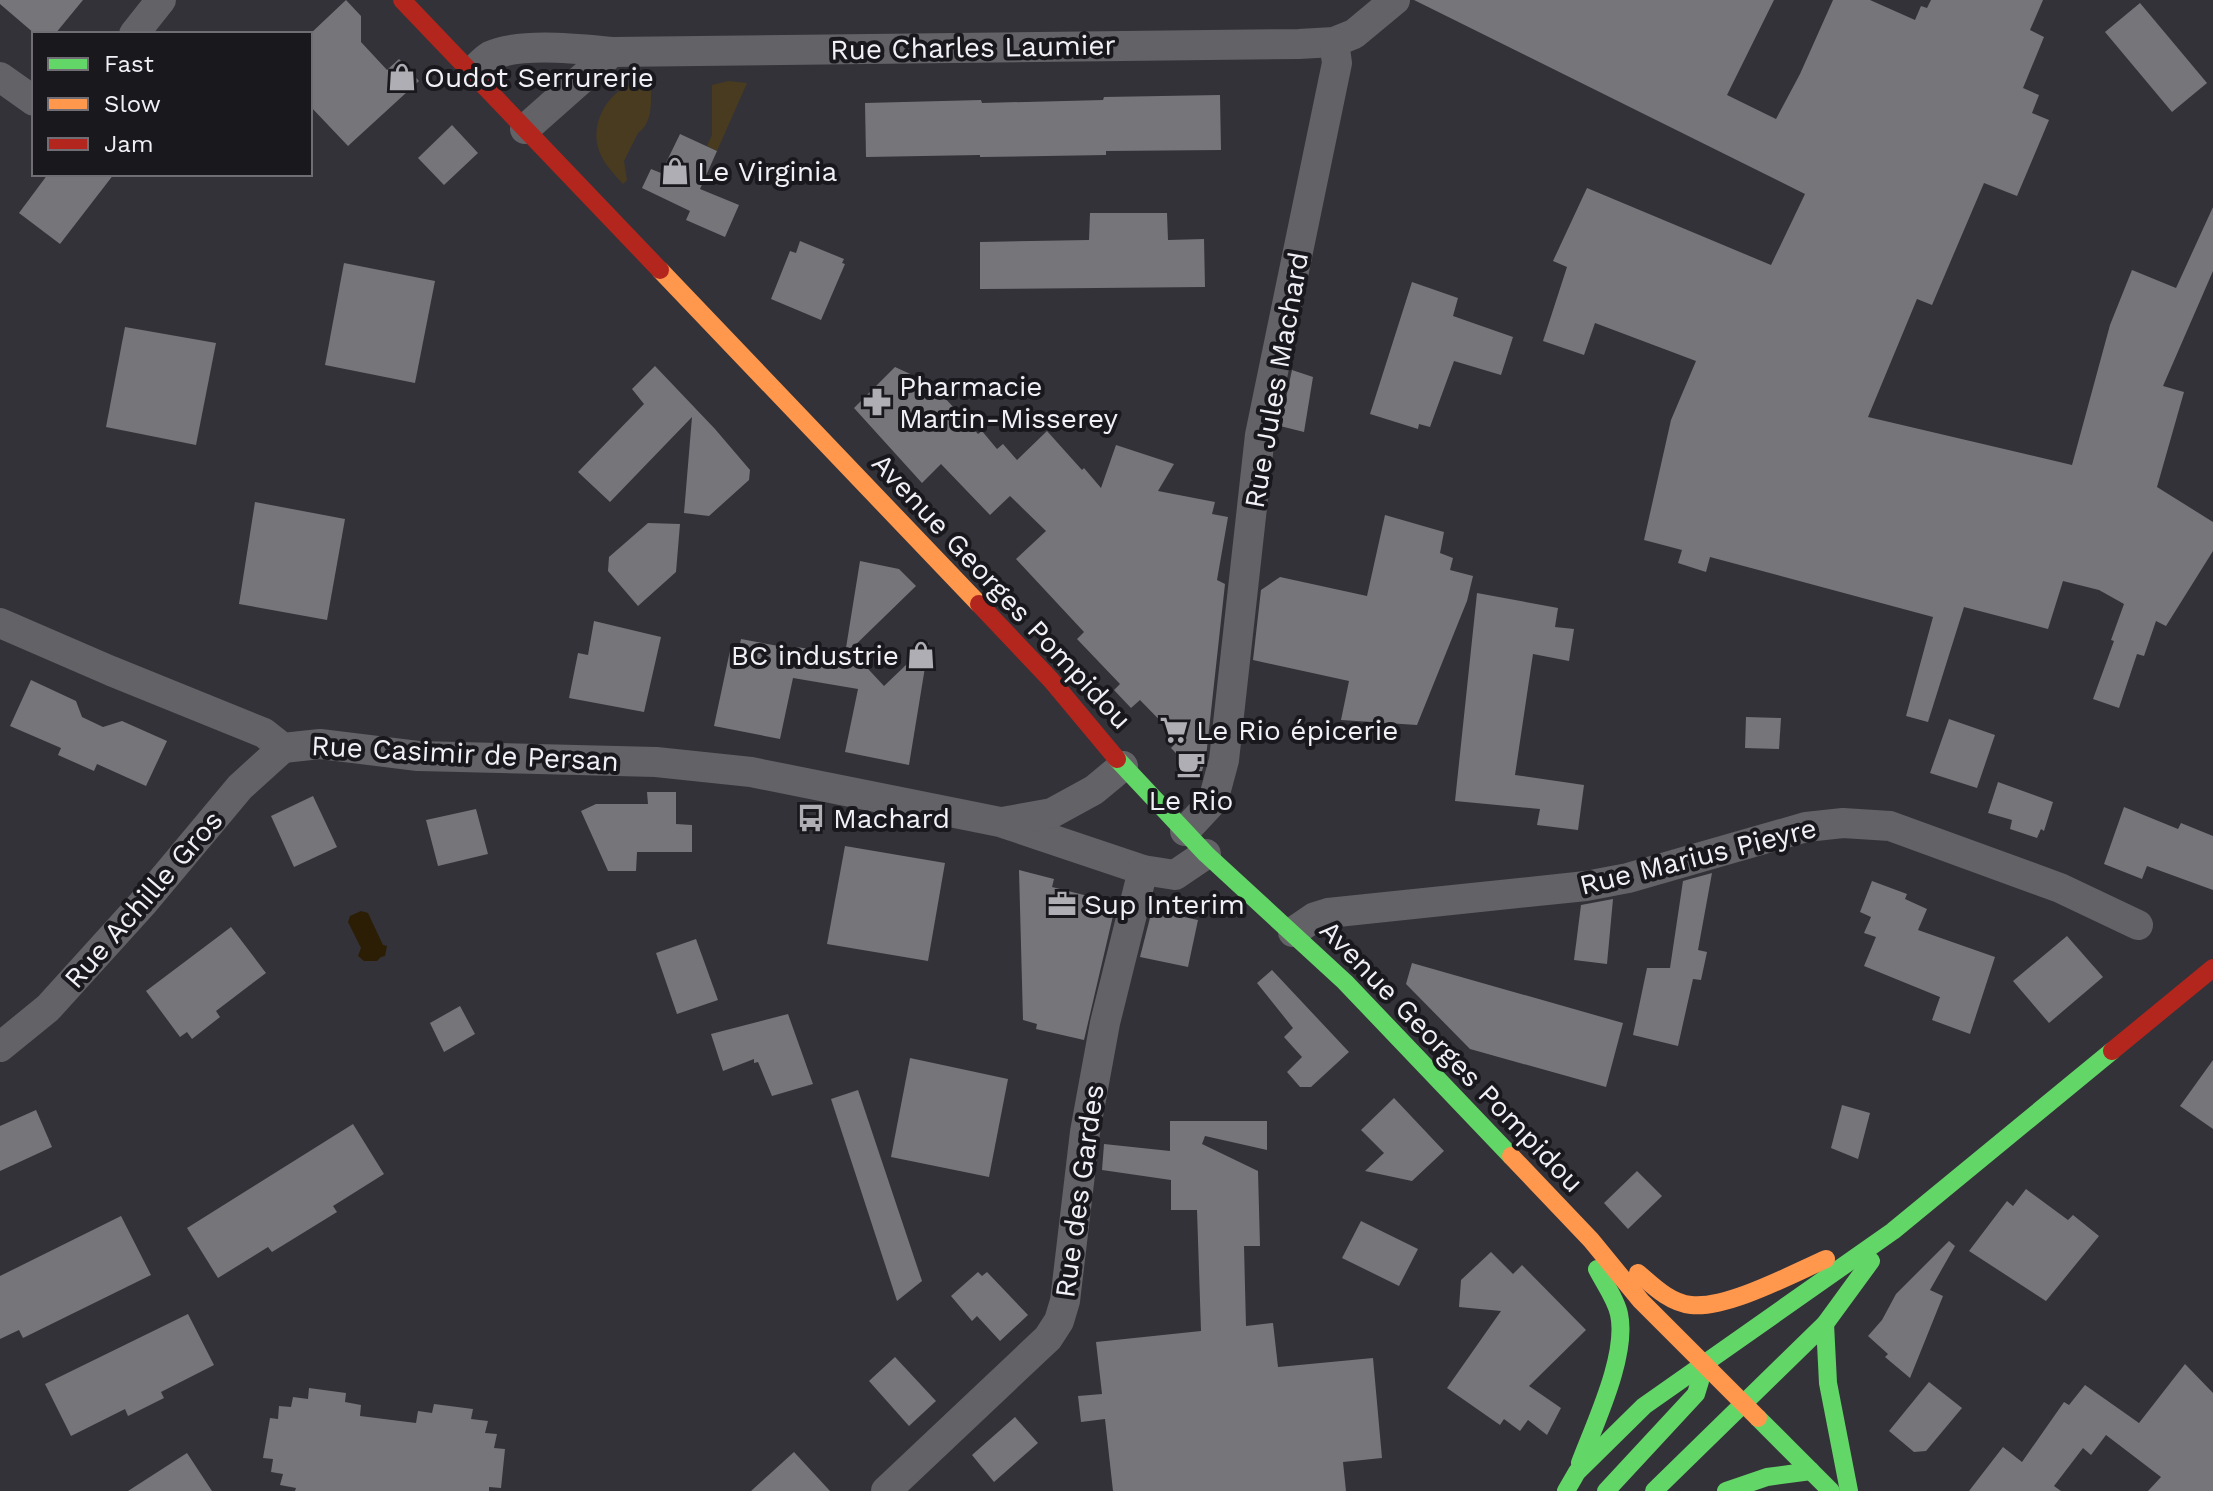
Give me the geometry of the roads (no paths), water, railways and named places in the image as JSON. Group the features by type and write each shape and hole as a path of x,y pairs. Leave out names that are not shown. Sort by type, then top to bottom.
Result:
{"main road":[{"name":"Avenue Georges Pompidou","path":"402,0 1019,646 1123,766 1206,854 1345,982 1591,1240 1641,1301 1831,1491"},
{"path":"1577,1472 1644,1406 1893,1231 2213,968"},
{"path":"1591,1240 1619,1255 1658,1292 1689,1305 1704,1305 1726,1299 1893,1231"},
{"path":"1654,1491 1825,1324 1893,1231"},
{"path":"1566,1491 1577,1472 1619,1351 1619,1313 1595,1265 1591,1240"},
{"path":"1825,1324 1828,1383 1849,1491"},
{"path":"1606,1491 1696,1394 1705,1365"},
{"path":"1726,1491 1757,1479 1811,1471"}],"street":[{"path":"136,32 161,0"},
{"path":"1334,42 1354,34 1395,0"},
{"name":"Rue Charles Laumier","path":"471,73 489,57 536,48 612,52 1334,42"},
{"name":"Rue Jules Machard","path":"1185,831 1213,801 1224,760 1260,435 1337,63 1334,42"},
{"path":"525,129 612,52"},
{"path":"0,77 32,100"},
{"name":"Rue Casimir de Persan","path":"0,623 264,733 283,748 320,744 418,756 703,766 751,772 1000,822 1143,870 1175,875 1206,854"},
{"name":"Rue Achille Gros","path":"0,1047 48,1008 144,902 240,787 283,748"},
{"name":"Rue Casimir de Persan","path":"1000,822 1052,813 1094,790 1123,766"},
{"name":"Rue Marius Pieyre","path":"1293,932 1315,917 1328,913 1586,886 1628,878 1806,827 1843,823 1890,826 2060,888 2138,925"},
{"name":"Rue des Gardes","path":"886,1491 1048,1338 1059,1321 1065,1301 1085,1132 1102,1038 1143,870"}],"place":[{"name":"Oudot Serrurerie","path":"402,77"},
{"name":"Le Virginia","path":"675,171"},
{"name":"Pharmacie Martin-Misserey","path":"877,402"},
{"name":"BC industrie","path":"921,655"},
{"name":"Le Rio épicerie","path":"1174,730"},
{"name":"Le Rio","path":"1191,764"},
{"name":"Machard","path":"811,818"},
{"name":"Sup Interim","path":"1062,904"}]}
